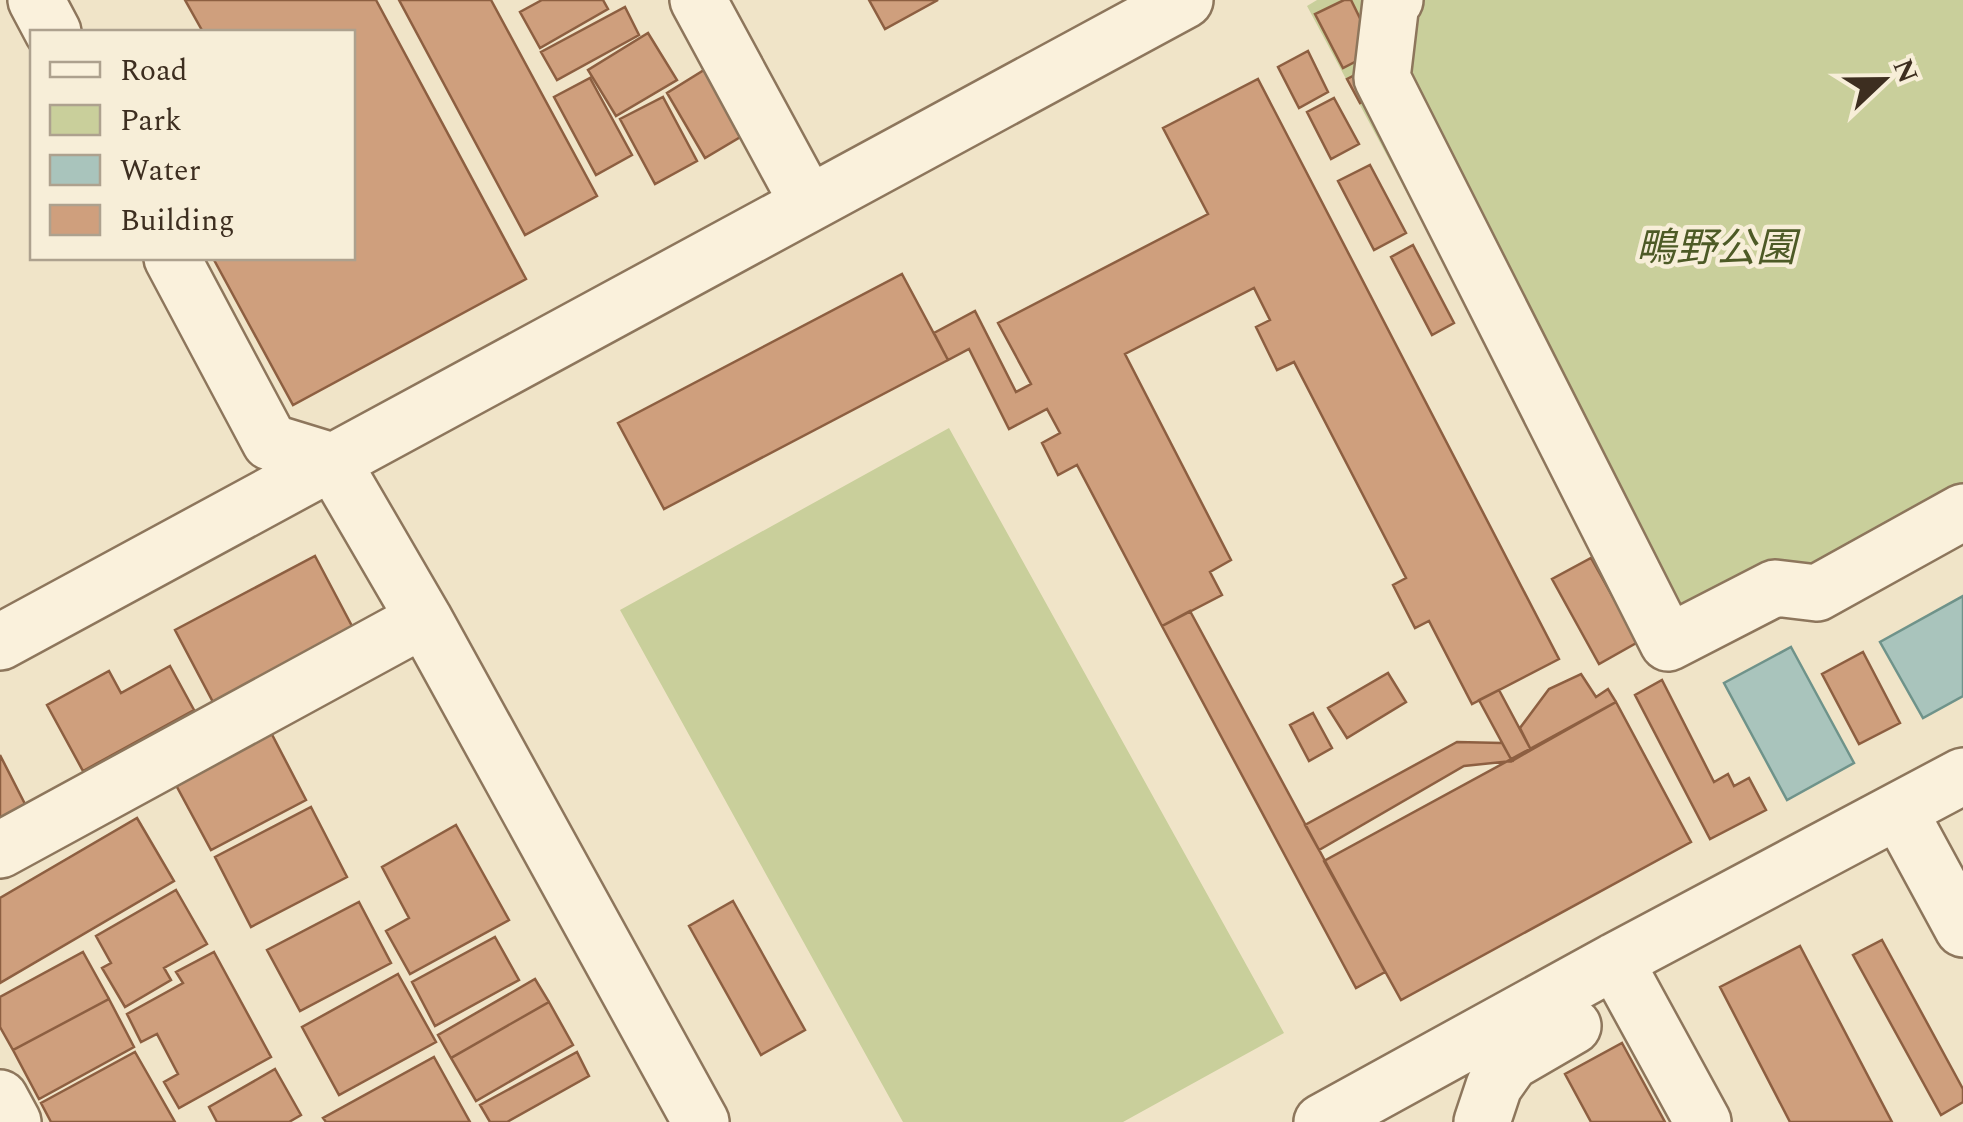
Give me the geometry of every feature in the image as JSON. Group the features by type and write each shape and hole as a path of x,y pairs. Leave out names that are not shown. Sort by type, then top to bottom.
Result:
{"street":[{"path":"36,0 52,30"},
{"path":"698,0 808,204"},
{"path":"0,642 1184,0"},
{"path":"1395,0 1391,2 1382,78 1668,643 1775,588 1817,593 1963,512"},
{"path":"173,260 270,442 332,462 424,618 701,1122"},
{"path":"0,850 424,618"},
{"path":"1322,1122 1624,976 1963,776"},
{"path":"1899,812 1963,929"},
{"path":"1482,1122 1494,1086 1511,1062 1624,976"},
{"path":"1624,976 1704,1122"},
{"path":"0,1098 14,1122"}],"green space":[{"name":"鴫野公園","path":"1317,0 1963,0 1963,541 1810,622 1788,609 1662,670 1307,6"},
{"path":"949,428 1284,1033 1123,1122 903,1122 620,610"}],"water":[{"path":"1963,596 1963,696 1923,718 1880,642"},
{"path":"1791,647 1854,763 1787,800 1724,683"}],"building":[{"path":"185,0 376,0 526,279 293,405 214,260 355,260 355,30 202,30"},
{"path":"399,0 491,0 597,196 525,235"},
{"path":"542,0 603,0 608,9 540,48 520,12"},
{"path":"869,0 938,0 885,29"},
{"path":"1351,0 1376,51 1343,68 1315,14"},
{"path":"625,7 639,35 557,80 541,52"},
{"path":"648,33 677,80 616,116 588,70"},
{"path":"1308,51 1328,92 1299,108 1278,67"},
{"path":"704,70 742,136 705,158 667,93"},
{"path":"1361,72 1373,96 1360,103 1347,79"},
{"path":"590,78 632,155 596,175 554,97"},
{"path":"1258,79 1559,659 1472,704 1429,621 1415,628 1393,585 1406,578 1294,362 1277,370 1256,327 1270,320 1254,288 1125,354 1231,560 1210,572 1222,595 1162,626 1077,465 1058,475 1042,443 1060,433 1047,409 1009,429 969,349 948,360 934,333 975,311 1016,392 1031,384 998,323 1208,214 1163,128"},
{"path":"663,97 697,161 655,184 620,119"},
{"path":"1334,98 1359,144 1331,159 1307,112"},
{"path":"1370,165 1406,233 1374,250 1338,181"},
{"path":"1413,245 1454,323 1432,335 1391,257"},
{"path":"902,274 948,360 664,509 618,423"},
{"path":"315,556 353,628 213,702 175,630"},
{"path":"1591,558 1638,642 1599,664 1552,579"},
{"path":"1190,611 1385,972 1356,988 1162,626"},
{"path":"1863,652 1900,723 1859,744 1822,674"},
{"path":"170,666 194,710 83,771 47,705 109,671 121,693"},
{"path":"1388,673 1406,702 1347,738 1328,708"},
{"path":"1581,674 1596,697 1608,689 1616,702 1531,750 1520,728 1549,689"},
{"path":"1662,680 1714,782 1728,774 1734,786 1749,778 1766,810 1710,839 1635,695"},
{"path":"1499,690 1531,750 1512,761 1479,700"},
{"path":"1616,702 1691,842 1401,1000 1324,861"},
{"path":"1313,713 1332,748 1309,761 1290,725"},
{"path":"266,723 306,800 211,850 170,774"},
{"path":"1457,742 1502,743 1512,761 1464,766 1319,850 1305,825"},
{"path":"0,755 26,806 0,820"},
{"path":"311,807 347,877 251,927 215,857"},
{"path":"137,818 174,881 0,983 0,898"},
{"path":"456,825 509,920 410,974 386,931 409,918 382,867"},
{"path":"176,890 207,944 164,968 171,980 125,1007 102,968 111,963 96,936"},
{"path":"733,901 805,1030 761,1055 689,926"},
{"path":"359,902 391,963 300,1011 267,950"},
{"path":"495,937 519,980 435,1026 412,982"},
{"path":"1882,940 1963,1089 1963,1102 1941,1115 1853,955"},
{"path":"1800,946 1892,1122 1790,1122 1720,987"},
{"path":"83,952 109,999 13,1050 0,1027 0,997"},
{"path":"214,952 271,1057 179,1108 164,1082 178,1074 157,1034 141,1042 127,1014 183,983 176,972"},
{"path":"398,974 436,1042 339,1095 302,1027"},
{"path":"535,979 549,1002 451,1058 438,1035"},
{"path":"109,999 134,1047 39,1099 13,1050"},
{"path":"549,1002 573,1045 476,1101 451,1058"},
{"path":"1622,1043 1665,1122 1591,1122 1565,1074"},
{"path":"135,1052 175,1122 51,1122 41,1103"},
{"path":"577,1052 589,1076 507,1122 490,1122 480,1105"},
{"path":"434,1057 470,1122 326,1122 323,1118"},
{"path":"275,1069 301,1115 289,1122 217,1122 209,1107"}]}
